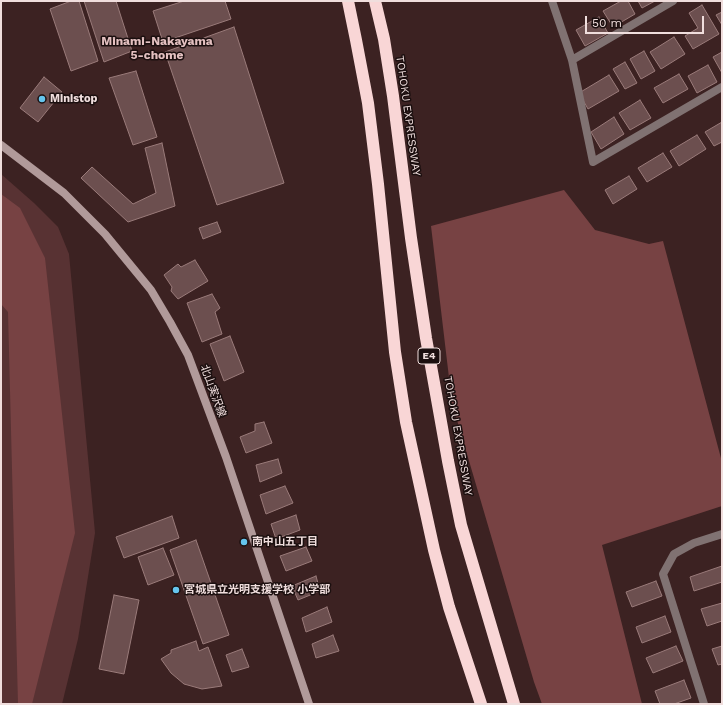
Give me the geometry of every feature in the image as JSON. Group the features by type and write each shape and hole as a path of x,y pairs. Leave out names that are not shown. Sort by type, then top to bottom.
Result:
{"highway":[{"path":"348,1 368,103 378,184 395,352 406,422 434,550 449,607 481,704"},
{"name":"TOHOKU EXPRESSWAY","path":"375,1 384,38 426,338 451,475 461,525 514,704"}],"street":[{"path":"552,1 572,60 593,162 722,87"},
{"path":"572,60 673,1"},
{"name":"北山実沢線","path":"1,145 64,192 105,234 151,290 170,322 188,355 220,442 309,704"},
{"path":"704,704 663,574 674,554 694,543 722,534"}],"shaded area":[{"path":"1,174 34,203 58,227 69,254 95,533 78,639 62,704 1,704"},
{"path":"564,190 595,230 649,244 663,241 722,462 722,506 602,545 642,704 542,704 534,682 452,403 431,226"},
{"path":"1,194 20,208 45,258 75,533 32,704 18,704 8,312 1,304"}],"building":[{"path":"71,1 79,1 98,61 71,71 50,9"},
{"path":"84,1 116,1 132,51 104,62"},
{"path":"184,1 225,1 231,19 163,42 153,11"},
{"path":"621,1 628,1 635,14 613,27 603,11"},
{"path":"638,1 655,1 642,8"},
{"path":"702,5 719,34 693,49 685,36 698,28 689,13"},
{"path":"722,12 722,25 716,15"},
{"path":"599,17 608,33 585,46 576,30"},
{"path":"234,27 284,183 217,205 165,52"},
{"path":"674,37 685,54 661,69 650,52"},
{"path":"644,51 655,71 641,79 630,59"},
{"path":"722,52 722,73 713,57"},
{"path":"625,62 637,83 625,89 613,69"},
{"path":"708,65 717,82 697,93 688,76"},
{"path":"136,71 157,137 133,145 109,78"},
{"path":"679,74 688,89 663,103 654,88"},
{"path":"609,75 619,91 588,109 579,93"},
{"path":"44,77 62,92 38,122 20,108"},
{"path":"640,100 651,118 630,130 619,113"},
{"path":"614,117 624,134 601,149 591,132"},
{"path":"722,122 722,142 714,146 705,132"},
{"path":"697,135 706,149 679,166 670,151"},
{"path":"162,143 175,206 128,222 81,178 92,167 133,204 156,193 145,148"},
{"path":"663,153 672,167 647,182 638,168"},
{"path":"629,176 637,189 613,204 605,190"},
{"path":"217,222 221,232 203,239 199,228"},
{"path":"195,260 208,281 178,299 171,291 172,287 164,275 178,264 181,267"},
{"path":"212,294 220,308 215,312 222,334 202,342 187,303"},
{"path":"230,336 244,372 224,381 210,344"},
{"path":"264,422 272,443 246,453 240,437 255,431 255,424"},
{"path":"278,459 282,473 260,482 256,465"},
{"path":"285,486 293,503 266,514 260,495"},
{"path":"296,515 300,530 276,539 271,524"},
{"path":"172,516 179,538 124,558 116,537"},
{"path":"196,540 229,635 203,644 170,550"},
{"path":"306,547 312,561 286,571 280,556"},
{"path":"163,548 174,575 148,585 138,557"},
{"path":"722,566 722,582 694,591 690,577"},
{"path":"316,576 320,591 298,600 292,586"},
{"path":"656,581 662,596 632,607 626,592"},
{"path":"114,595 139,600 124,674 99,669"},
{"path":"722,603 722,621 707,626 701,609"},
{"path":"327,607 332,622 306,632 302,618"},
{"path":"665,616 671,632 642,643 636,627"},
{"path":"333,635 339,651 316,658 312,644"},
{"path":"196,641 199,651 208,647 222,686 202,689 184,684 171,673 161,659 171,653 171,650"},
{"path":"676,646 683,661 653,673 646,658"},
{"path":"722,646 722,664 718,665 712,649"},
{"path":"242,649 249,667 232,672 226,655"},
{"path":"684,680 691,698 674,704 660,704 655,691"}],"place":[{"name":"Ministop","path":"42,99"},
{"name":"南中山五丁目","path":"244,542"},
{"name":"宮城県立光明支援学校 小学部","path":"176,590"}],"district":[{"name":"Minami-Nakayama 5-chome","path":"157,48"}]}
